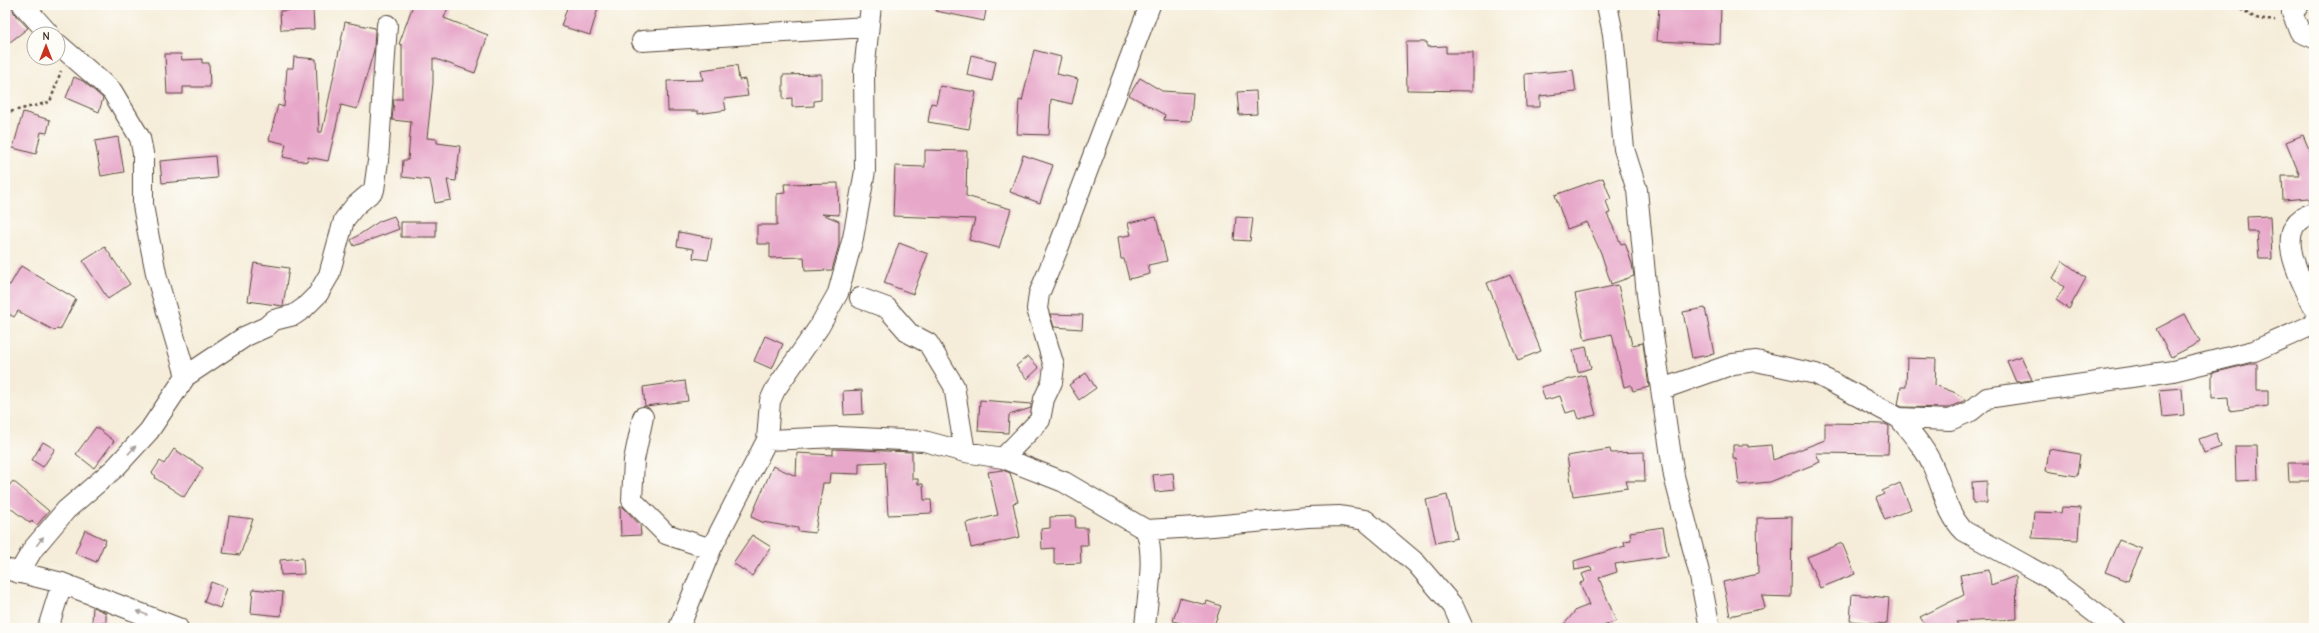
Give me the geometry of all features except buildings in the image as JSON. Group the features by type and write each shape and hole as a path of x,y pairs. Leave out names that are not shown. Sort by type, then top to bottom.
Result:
{"street":[{"path":"23,5 42,26"},
{"path":"679,628 711,549 767,440 770,401 775,390 819,326 838,293 853,238 865,171 864,72 867,27 871,5"},
{"path":"1003,458 1040,420 1044,399 1052,382 1054,366 1037,309 1039,294 1059,246 1150,5"},
{"path":"1608,5 1613,34 1624,149 1637,190 1648,295 1674,476 1699,572 1710,628"},
{"path":"2296,9 2300,32 2314,38"},
{"path":"12,571 66,510 115,468 149,431 186,376 246,336 266,327 274,320 294,315 304,308 318,294 329,275 344,220 355,206 374,190 378,161 387,25"},
{"path":"642,41 867,27"},
{"path":"66,51 112,91 140,138 143,153 143,205 147,228 157,278 186,376"},
{"path":"2314,213 2303,216 2297,221 2291,234 2291,248 2294,260 2314,308"},
{"path":"860,298 887,308 909,333 928,343 954,386 965,452"},
{"path":"1899,418 1950,420 1971,411 1987,398 2001,394 2044,391 2137,377 2228,358 2266,346 2310,326 2314,320"},
{"path":"1662,390 1733,364 1756,361 1816,374 1899,418 1926,453 1955,522 1964,531 2052,580 2115,628"},
{"path":"643,417 634,460 632,500 666,534 711,549"},
{"path":"767,440 839,437 924,441 965,452 1003,458 1064,482 1146,530 1316,517 1340,516 1365,520 1416,562 1453,606 1463,628"},
{"path":"1145,628 1150,558 1150,542 1146,530"},
{"path":"12,571 62,583 178,628"},
{"path":"48,628 62,583"}],"path":[{"path":"2236,5 2245,13 2257,18 2273,20 2296,9"},
{"path":"5,113 50,102 59,79 60,66"}]}
